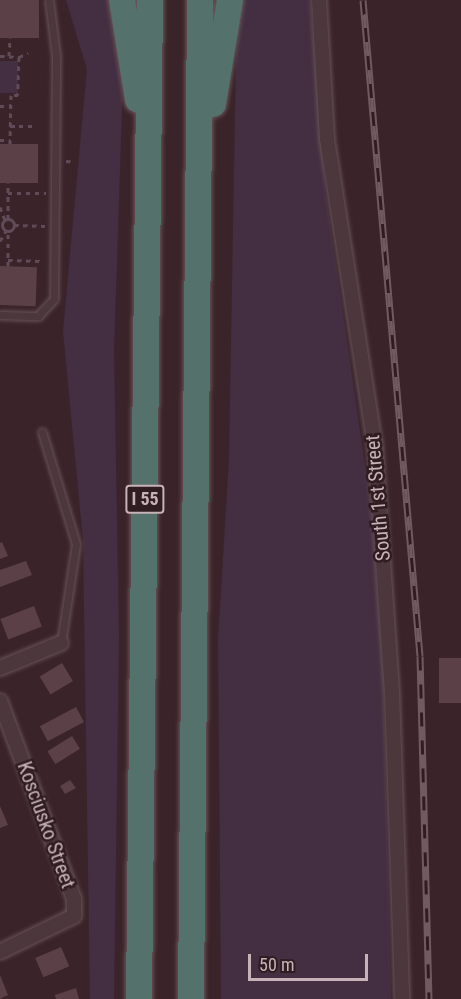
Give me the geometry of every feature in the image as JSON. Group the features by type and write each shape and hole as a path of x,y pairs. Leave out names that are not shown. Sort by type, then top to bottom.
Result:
{"highway":[{"path":"122,0 149,166"},
{"name":"I 55","path":"139,999 150,0"},
{"path":"191,999 200,0"},
{"path":"200,187 230,0"}],"street":[{"name":"South 1st Street","path":"319,0 327,138 375,444 392,692 402,999"},
{"path":"0,668 61,643"},
{"name":"Kosciusko Street","path":"0,701 74,899 74,916 0,952"}],"lane":[{"path":"0,315 31,318 52,304 56,56 49,0"},
{"path":"42,432 69,507 76,544 61,643"}],"path":[{"path":"9,56 10,38"},
{"path":"0,56 20,57 28,53"},
{"path":"0,140 10,142 11,95 18,95 20,57"},
{"path":"0,106 11,106"},
{"path":"10,126 34,126"},
{"path":"8,183 8,266"},
{"path":"8,193 54,193"},
{"path":"0,207 7,220 14,225 52,226"},
{"path":"0,241 14,225"},
{"path":"8,260 40,261"}],"shaded area":[{"path":"66,0 115,0 123,81 114,350 119,638 114,999 90,999 83,540 63,331 87,69"},
{"path":"237,0 310,0 325,189 371,507 383,673 391,999 221,999 218,639 229,460"},
{"path":"0,61 18,61 18,93 0,93"}],"building":[{"path":"0,0 39,0 39,38 0,38"},
{"path":"0,144 38,144 38,183 0,183"},
{"path":"0,266 37,267 36,306 0,305"},
{"path":"2,542 8,556 0,559 0,543"},
{"path":"26,561 32,575 0,587 0,570"},
{"path":"34,606 42,627 8,639 0,619"},
{"path":"439,658 461,658 461,703 439,703"},
{"path":"62,663 73,681 51,694 40,676"},
{"path":"76,707 84,722 48,741 40,726"},
{"path":"72,736 80,749 55,764 47,751"},
{"path":"70,780 76,788 65,794 60,786"},
{"path":"0,806 8,825 0,828"},
{"path":"61,947 69,966 43,977 35,958"},
{"path":"0,975 8,995 0,999"},
{"path":"76,988 79,999 56,999 55,995"}],"railway":[{"path":"363,0 420,656 429,999"}]}
